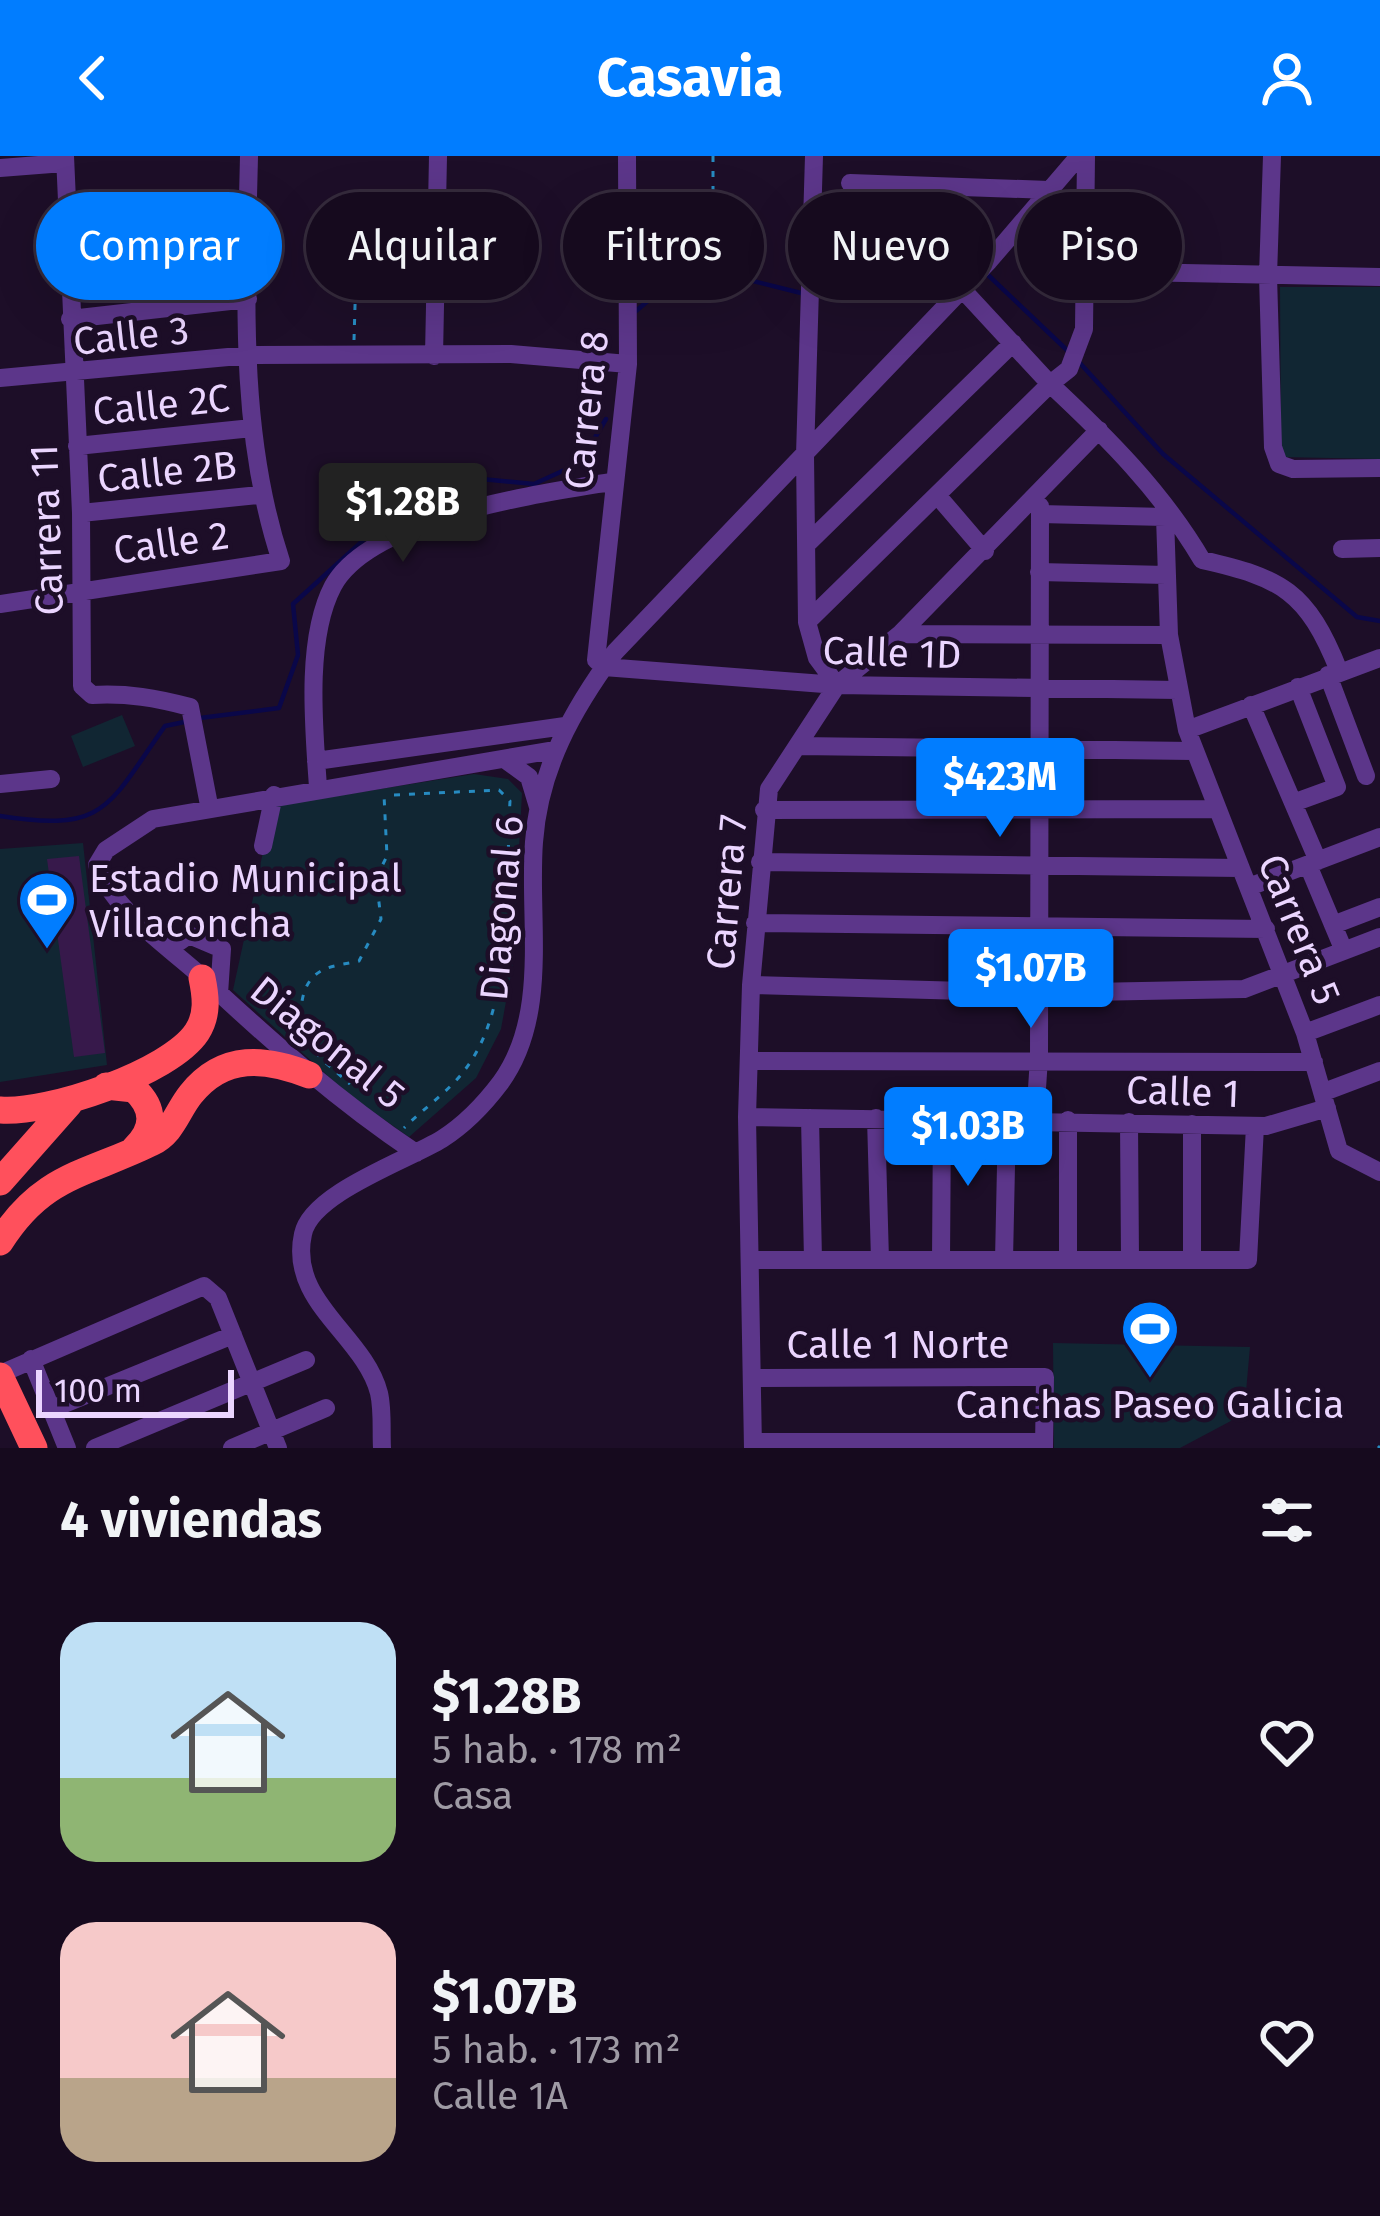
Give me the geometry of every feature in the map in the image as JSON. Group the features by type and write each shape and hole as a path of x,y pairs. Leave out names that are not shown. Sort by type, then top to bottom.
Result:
{"highway":[{"path":"0,1110 33,1111 73,1101 174,1054 195,1037 210,986"},
{"path":"0,1208 42,1177 103,1160 165,1134 191,1093 226,1067 270,1060 309,1075"},
{"path":"106,1086 134,1089 151,1112 151,1126 135,1148"},
{"path":"0,1182 73,1101"},
{"path":"0,1242 41,1193 103,1160"},
{"path":"0,1375 34,1448"},
{"path":"0,1416 15,1448"}],"street":[{"path":"249,156 249,192"},
{"path":"434,356 438,156"},
{"name":"Carrera 8","path":"604,667 596,660 595,643 628,364 626,156"},
{"path":"814,156 805,455 807,622 817,658 838,685"},
{"path":"1083,156 1083,192"},
{"name":"Diagonal 6","path":"993,256 1083,156"},
{"path":"1272,156 1268,276 1273,448 1280,464 1293,469 1380,468"},
{"path":"0,168 65,160"},
{"name":"Carrera 11","path":"65,160 85,692 141,693 158,703 190,707 209,805"},
{"path":"850,183 1049,190"},
{"path":"1182,274 1380,278"},
{"path":"70,319 239,300"},
{"path":"248,300 259,495"},
{"name":"Diagonal 6","path":"382,1448 379,1393 321,1308 302,1270 308,1218 475,1111 503,1079 523,1033 533,982 538,818 554,750 565,726 604,667 952,300"},
{"path":"979,300 1050,385 1099,430 1180,523 1202,560 1263,574 1287,586 1316,620 1373,774 1293,803"},
{"path":"807,622 1074,360 1084,329 1083,300"},
{"path":"806,545 1013,343"},
{"name":"Calle 3","path":"0,378 250,355 511,355 628,364"},
{"name":"Calle 2C","path":"77,446 252,428"},
{"name":"Carrera 7","path":"753,1445 747,1117 755,923 770,789 838,685 1040,504 1099,430"},
{"path":"318,787 313,706 322,621 331,590 355,558 478,504 611,482"},
{"name":"Calle 2B","path":"81,513 259,495"},
{"name":"Calle 2","path":"5,603 82,587 281,561 259,495"},
{"path":"938,495 985,551"},
{"path":"1035,1119 1040,1058 1036,868 1040,504"},
{"name":"Carrera 5","path":"1040,504 1165,517 1169,635 1193,752 1283,973 1337,1144 1343,1156 1380,1172"},
{"path":"1342,549 1380,548"},
{"path":"1040,572 1166,575"},
{"path":"900,634 1169,635"},
{"path":"1186,730 1380,658"},
{"name":"Calle 1D","path":"604,667 838,685 1178,690"},
{"path":"1298,687 1337,787"},
{"path":"1252,705 1293,803 1344,950"},
{"path":"316,761 565,726"},
{"path":"798,746 1193,752"},
{"path":"209,805 554,750"},
{"path":"507,761 534,784 538,818"},
{"path":"0,784 51,779"},
{"path":"263,846 274,795"},
{"name":"Diagonal 5","path":"209,805 153,819 106,850 97,865 115,897 309,1075 416,1153"},
{"path":"764,811 1215,809"},
{"path":"1249,887 1380,837"},
{"path":"760,862 1240,868"},
{"path":"1333,925 1380,907"},
{"path":"755,923 1266,929"},
{"path":"169,949 189,935 222,949 210,986"},
{"path":"751,985 1039,993 1244,989 1380,937"},
{"path":"1305,1033 1380,1005"},
{"path":"749,1061 1314,1062"},
{"name":"Calle 1","path":"747,1117 1255,1126 1327,1105 1380,1071"},
{"path":"810,1118 812,1260"},
{"path":"876,1118 880,1260"},
{"path":"940,1260 942,1118"},
{"path":"1004,1260 1007,1119"},
{"path":"1067,1260 1068,1120"},
{"path":"1129,1122 1130,1260"},
{"path":"1192,1124 1192,1260"},
{"path":"750,1260 1248,1260 1255,1126"},
{"path":"0,1375 195,1286 214,1292 275,1440"},
{"path":"52,1409 233,1335"},
{"path":"31,1359 68,1448"},
{"path":"95,1448 307,1360"},
{"name":"Calle 1 Norte","path":"752,1378 1045,1376 1044,1445"},
{"path":"232,1448 275,1440 326,1408"},
{"path":"753,1445 1044,1445"}],"path":[{"path":"713,156 713,192"},
{"path":"354,354 355,300"},
{"path":"353,1087 309,1048 301,1000 307,982 324,968 359,961 381,919 376,878 387,856 382,795 499,790 510,801 502,964 491,1027 464,1071 395,1139"}],"shaded area":[{"path":"1280,287 1380,287 1380,459 1281,457"},
{"path":"122,715 135,746 83,767 71,736"},
{"path":"474,774 508,779 522,793 513,963 501,1029 476,1078 409,1137 349,1095 233,990 273,806"},
{"name":"Estadio Municipal Villaconcha","path":"83,843 107,1065 0,1082 0,849"},
{"name":"Canchas Paseo Galicia","path":"1053,1343 1250,1347 1244,1414 1180,1448 1054,1448"}],"building":[{"path":"79,856 105,1053 74,1057 47,859"}],"waterway":[{"path":"636,311 657,293 725,274 788,290"},
{"path":"993,280 1070,353"},
{"path":"1078,361 1163,454 1357,617 1380,621"},
{"path":"200,718 279,708 298,655 293,604 401,506 481,479 534,484 580,463 606,419"},
{"path":"0,816 35,820 84,816 116,794 165,726 189,721"}],"place":[{"name":"Estadio Municipal Villaconcha","path":"47,951"},
{"name":"Canchas Paseo Galicia","path":"1150,1380"}]}
